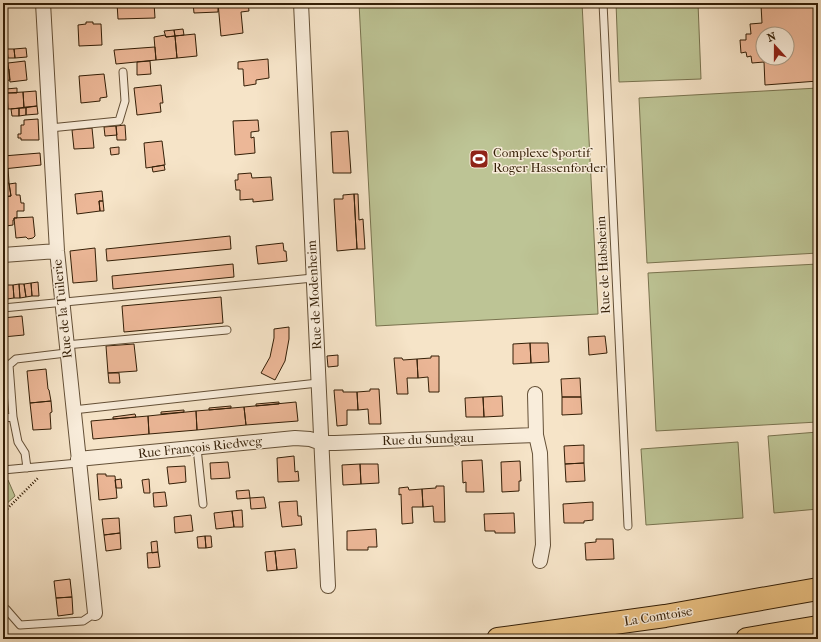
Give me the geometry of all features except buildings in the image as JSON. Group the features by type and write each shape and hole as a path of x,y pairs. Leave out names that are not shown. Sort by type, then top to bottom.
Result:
{"highway":[{"name":"La Comtoise","path":"498,639 665,616 818,590"},
{"path":"747,639 818,627"}],"street":[{"name":"Rue de la Tuilerie","path":"43,3 56,251 95,614"},
{"name":"Rue de Modenheim","path":"301,3 328,586"},
{"path":"3,255 56,251"},
{"path":"535,394 536,435 540,453 543,545 540,561"},
{"name":"Rue du Sundgau","path":"321,443 536,435"},
{"name":"Rue François Riedweg","path":"78,461 295,438 310,439 321,443"}],"lane":[{"name":"Rue de Habsheim","path":"603,3 628,526"},
{"path":"50,128 119,121 125,101 123,72"},
{"path":"3,308 313,278"},
{"path":"28,468 25,453 18,442 13,417 9,365 16,358 66,349 227,330"},
{"path":"73,410 318,383"},
{"path":"3,418 13,417"},
{"path":"198,448 203,504"},
{"path":"3,470 51,466 78,461"},
{"path":"6,609 20,625 83,621 95,614"}],"path":[{"path":"3,513 51,466"}],"green space":[{"name":"Complexe Sportif Roger Hassenforder","path":"359,3 582,3 598,314 376,326"},
{"path":"616,3 698,3 701,79 619,82"},
{"path":"818,88 818,253 647,263 639,98"},
{"path":"818,264 818,422 656,431 648,273"},
{"path":"818,432 818,509 774,513 768,436"},
{"path":"738,442 743,518 646,525 641,449"},
{"path":"3,480 8,480 15,496 3,507"}],"place":[{"name":"Complexe Sportif Roger Hassenforder","path":"479,159"}]}
